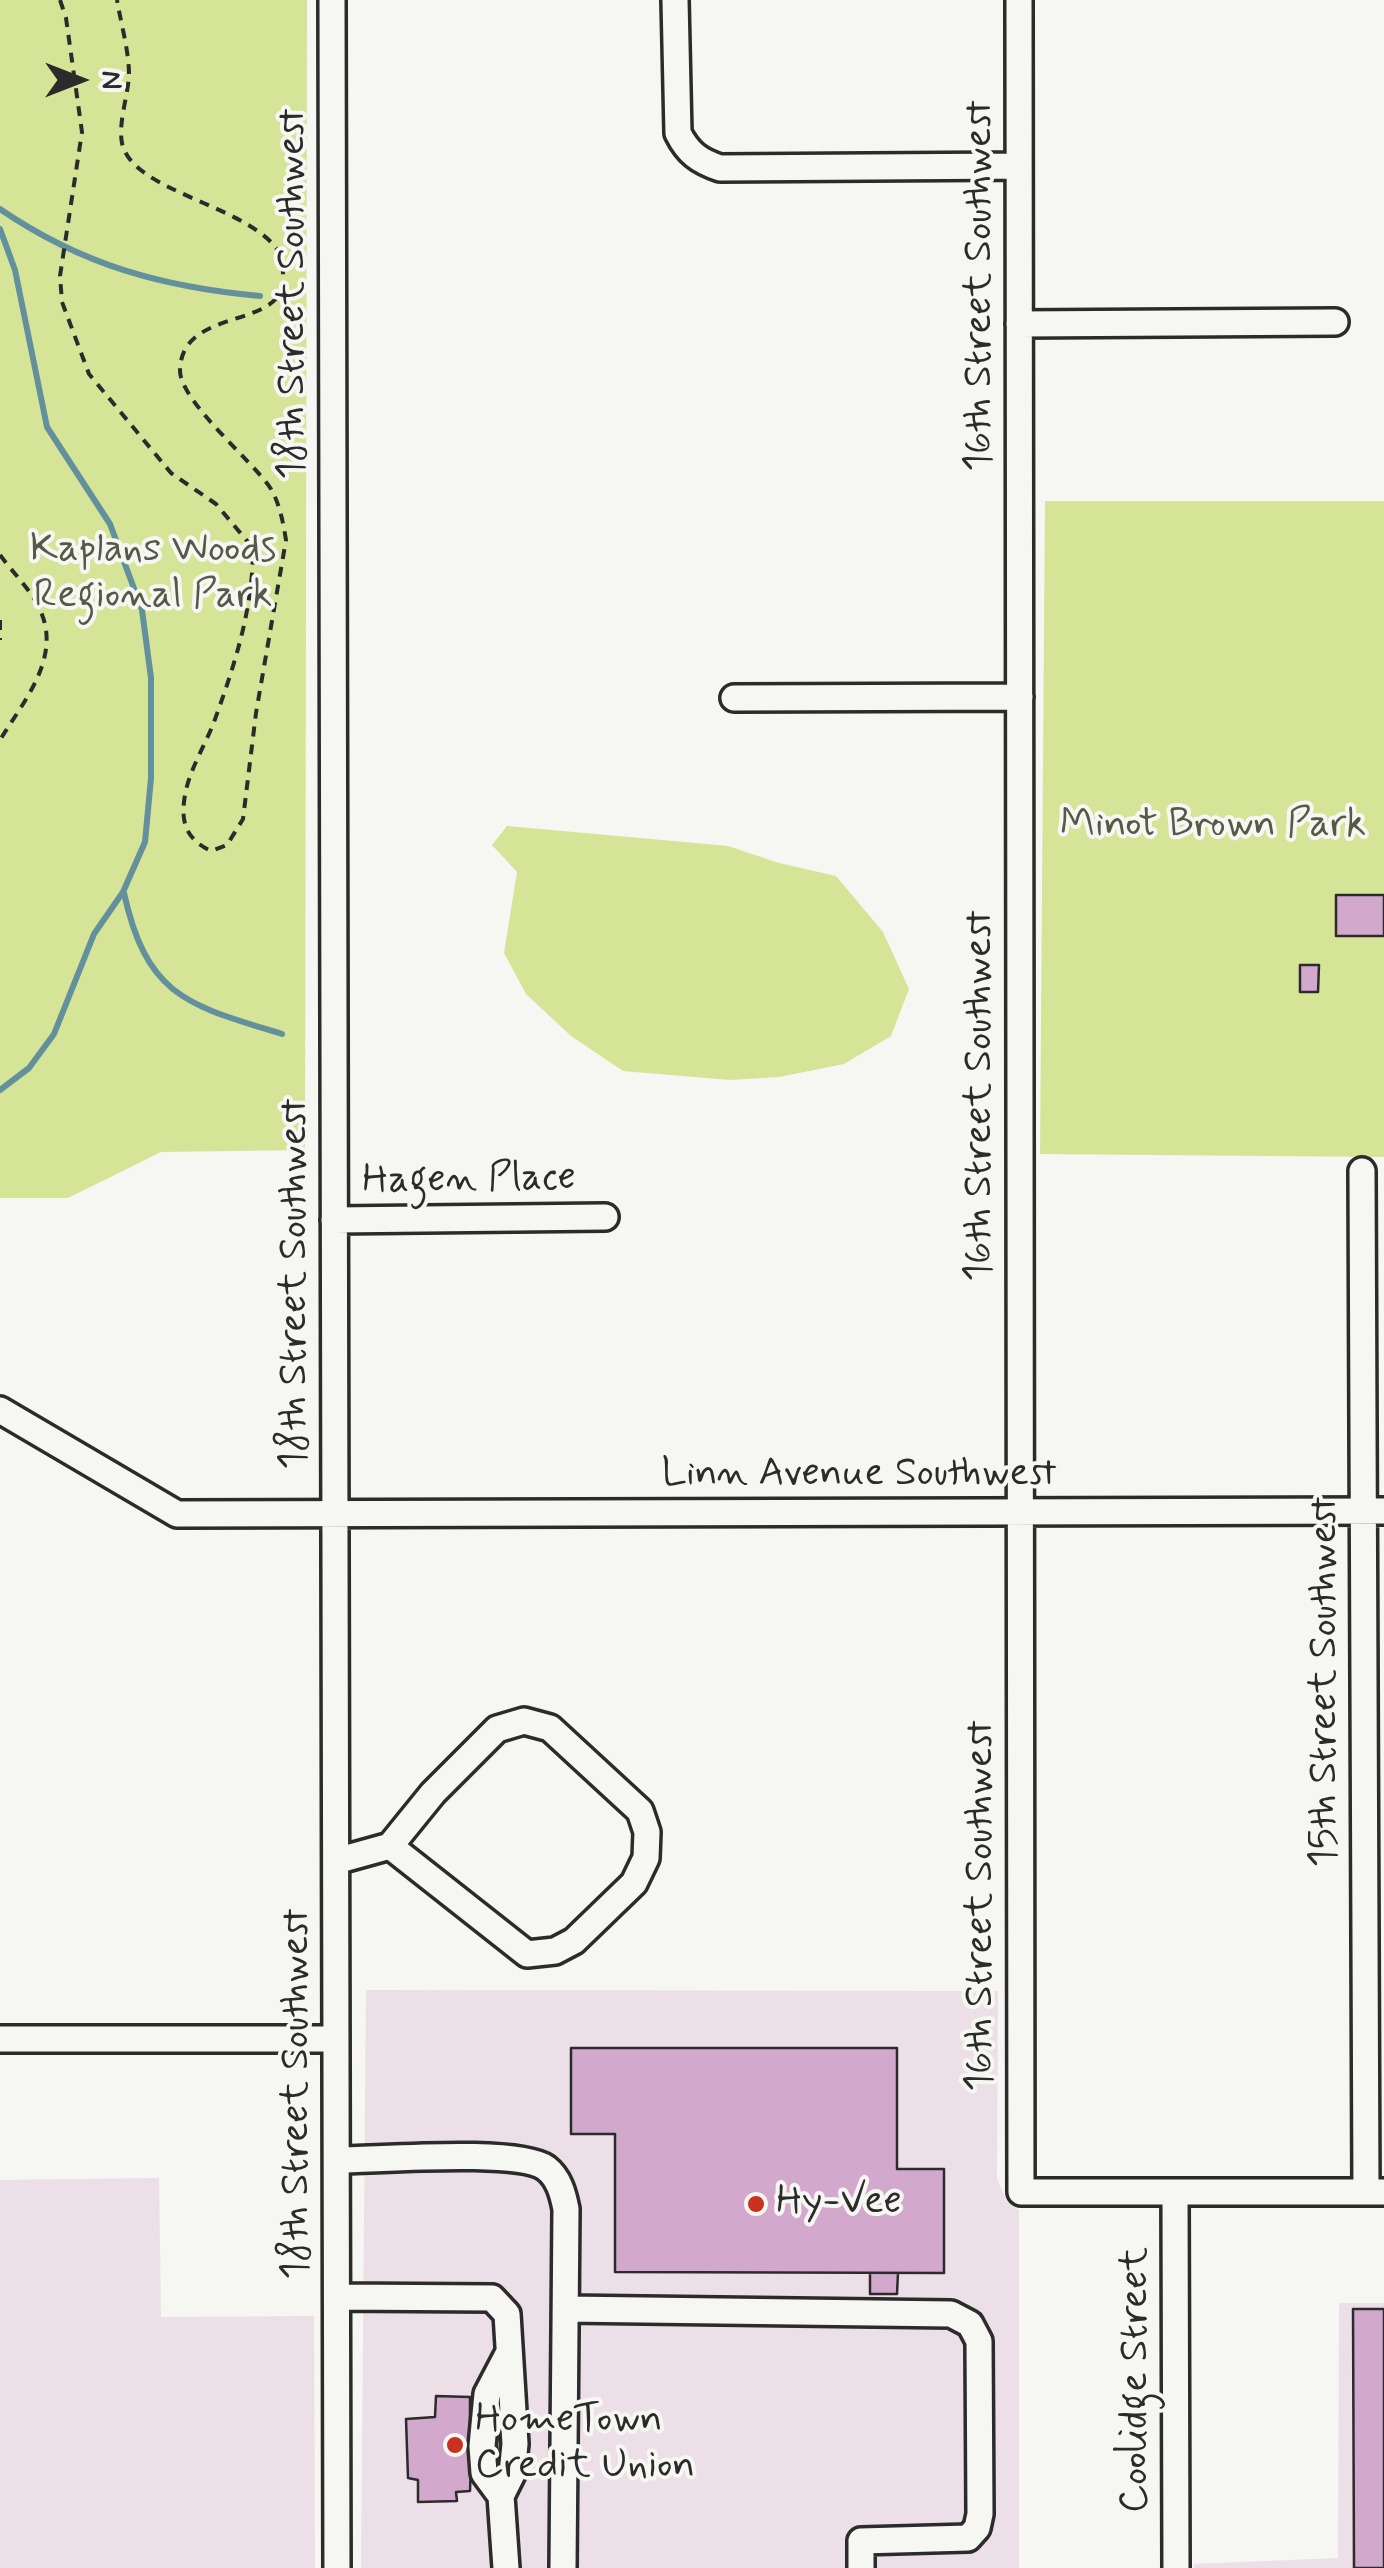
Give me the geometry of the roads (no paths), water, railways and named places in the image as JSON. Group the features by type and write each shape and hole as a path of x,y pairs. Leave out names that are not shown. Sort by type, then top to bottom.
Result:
{"street":[{"name":"18th Street Southwest","path":"332,0 338,2568"},
{"path":"675,0 678,133 685,147 702,162 720,168 1019,166"},
{"name":"16th Street Southwest","path":"1019,0 1021,2192 1175,2192"},
{"path":"1019,324 1335,322"},
{"path":"734,698 1020,698"},
{"name":"15th Street Southwest","path":"1362,1171 1374,1512 1375,2192"},
{"name":"Hagen Place","path":"334,1220 605,1218"},
{"name":"Linn Avenue Southwest","path":"0,1410 177,1514 1374,1512"},
{"path":"336,1861 390,1846 433,1793 497,1728 524,1720 550,1728 590,1762 640,1811 647,1832 646,1858 634,1883 574,1941 555,1950 527,1954 390,1846"},
{"path":"0,2039 336,2039"},
{"path":"337,2160 509,2158 546,2168 563,2192 563,2568"},
{"path":"1175,2192 1375,2192"},
{"name":"Coolidge Street","path":"1175,2192 1176,2568"},
{"path":"337,2297 492,2298 507,2314 508,2353 487,2394 482,2446 484,2473 500,2496 506,2568"},
{"path":"566,2309 950,2314 970,2324 979,2341 977,2528 968,2538 861,2542 861,2568"}],"waterway":[{"path":"0,209 61,245 124,270 190,286 260,296"},
{"path":"0,229 15,270 47,427 110,524 142,610 151,678 151,778 145,842 123,892 94,934 54,1034 29,1068 0,1090"},
{"path":"124,893 145,955 177,992 221,1014 282,1034"}],"place":[{"name":"Hy-Vee","path":"756,2204"},
{"name":"HomeTown Credit Union","path":"455,2445"}],"park label":[{"name":"Kaplans Woods Regional Park","path":"153,575"},
{"name":"Minot Brown Park","path":"1213,827"}]}
